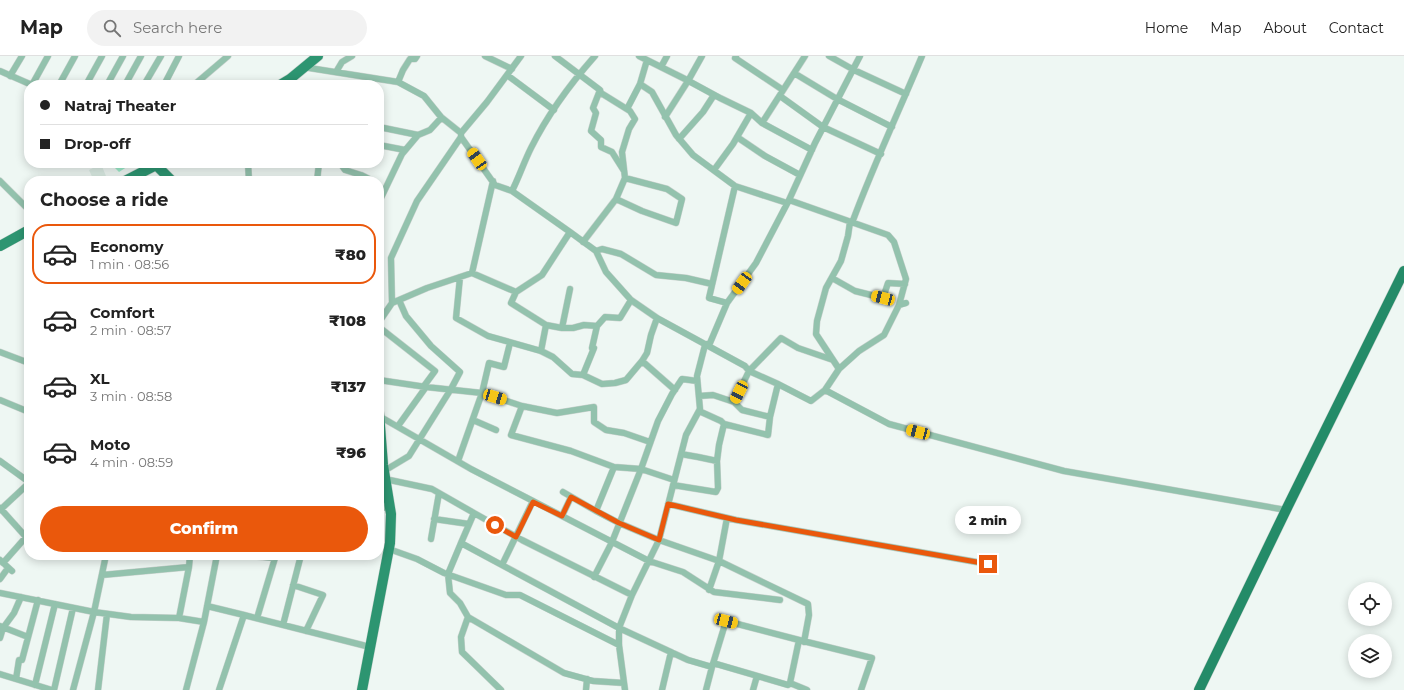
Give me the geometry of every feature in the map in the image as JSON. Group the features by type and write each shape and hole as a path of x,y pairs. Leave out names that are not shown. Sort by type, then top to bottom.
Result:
{"highway":[{"path":"1199,690 1404,271"}],"main road":[{"path":"287,80 315,57"},
{"path":"135,176 150,168"},
{"path":"161,168 168,176"},
{"path":"0,246 24,233"},
{"path":"362,690 389,549 391,529 390,508 384,467"}],"street":[{"path":"10,76 22,56"},
{"path":"35,80 48,56"},
{"path":"63,80 75,56"},
{"path":"89,80 102,56"},
{"path":"109,80 123,56"},
{"path":"128,80 141,56"},
{"path":"147,80 160,56"},
{"path":"167,80 180,56"},
{"path":"200,80 228,56"},
{"path":"336,72 342,62 352,56"},
{"path":"398,82 410,59 415,59 417,56"},
{"path":"485,56 510,72 554,110"},
{"path":"392,303 391,258 417,201 461,135 521,56"},
{"path":"555,56 600,90 601,93 630,111 635,119 629,129 622,152 625,176 616,198 583,242"},
{"path":"512,191 531,147 579,74 595,56"},
{"path":"639,56 751,113 762,123 812,150"},
{"path":"661,67 667,56"},
{"path":"666,117 702,56"},
{"path":"736,56 735,58 784,90"},
{"path":"762,123 805,56"},
{"path":"829,56 906,94"},
{"path":"625,690 619,644 619,628 632,595 659,540 686,435 700,409 697,376 705,345 710,343 727,303 756,263 788,201 837,99 860,56"},
{"path":"839,369 816,334 817,321 826,288 841,261 851,222 922,56"},
{"path":"627,109 640,84 648,60"},
{"path":"304,67 398,82 424,96 441,117 461,135 495,185 512,191 596,251 606,272 631,300 657,318 745,366 749,371 778,384 811,402 825,390 839,369 859,351 884,334 903,304 906,279 894,242 888,235 788,201 735,186 692,155 679,139 652,92 640,84"},
{"path":"0,71 24,82"},
{"path":"794,73 837,99 892,127"},
{"path":"600,90 593,108 596,114 591,131 601,140 601,146 612,152 625,176 667,189 682,199 676,224 642,211 616,198"},
{"path":"679,139 703,112 714,95"},
{"path":"780,96 823,127 881,154"},
{"path":"714,170 737,137 751,113"},
{"path":"384,191 405,150 418,135 430,130 441,117"},
{"path":"384,128 418,135"},
{"path":"737,137 765,156 800,175"},
{"path":"384,146 405,150"},
{"path":"344,168 345,170 363,176"},
{"path":"0,181 24,205"},
{"path":"472,273 493,181"},
{"path":"727,303 709,298 735,186"},
{"path":"570,232 542,275 516,292 511,303 546,325 562,328 574,328 584,325 597,326"},
{"path":"596,251 602,249 621,254 656,275 686,278 712,284"},
{"path":"384,312 392,303 427,288 472,273 516,292"},
{"path":"460,277 456,318 488,336 541,351 553,357 572,374 583,375 602,384 626,380 642,361 657,318"},
{"path":"832,278 855,291 883,298 888,283 905,284"},
{"path":"562,328 570,289"},
{"path":"385,475 409,456 460,372 426,340 406,316 399,300"},
{"path":"583,375 594,348 592,348 597,326 605,317 620,318 631,300"},
{"path":"541,351 546,325"},
{"path":"384,332 435,371 398,426"},
{"path":"734,402 749,371 781,338 798,348 833,360"},
{"path":"458,461 482,393 489,363 504,367 510,343"},
{"path":"0,352 24,361"},
{"path":"642,361 675,390"},
{"path":"594,577 612,542 658,421 682,379 697,381"},
{"path":"384,381 482,393 522,406 557,413 594,407 594,422 606,430 624,433 650,442"},
{"path":"699,410 724,424 768,435 770,417 778,384"},
{"path":"825,390 889,424 1064,471 1286,510"},
{"path":"699,396 713,395 734,402 742,410 770,417"},
{"path":"0,400 24,410"},
{"path":"522,406 512,435 571,451 614,467 641,469 673,482 716,492 718,488 717,461 724,424"},
{"path":"384,418 533,502 649,560 683,572 698,580 709,590 714,592 780,600"},
{"path":"473,420 496,430"},
{"path":"681,454 717,461"},
{"path":"0,461 24,478"},
{"path":"596,512 614,467"},
{"path":"385,475 432,488 516,537 632,595"},
{"path":"24,487 0,509 24,532"},
{"path":"563,492 596,512 619,523 659,540 719,561 808,604 809,615 788,686"},
{"path":"431,539 439,493"},
{"path":"562,516 571,497"},
{"path":"502,565 533,502"},
{"path":"668,504 727,518 988,564"},
{"path":"384,507 390,508"},
{"path":"474,513 448,574 450,593 460,603 468,617 564,673 593,681 624,683"},
{"path":"709,590 719,561 727,518"},
{"path":"434,519 469,524"},
{"path":"0,579 10,569 1,561 24,538"},
{"path":"461,543 619,628 688,660 757,676 788,686 807,690"},
{"path":"389,549 448,574 506,596 520,595 619,644"},
{"path":"73,690 94,612 105,560"},
{"path":"179,618 190,560"},
{"path":"186,690 204,622 216,560"},
{"path":"257,618 274,560"},
{"path":"283,625 300,560"},
{"path":"102,576 189,567"},
{"path":"293,585 323,595 306,631"},
{"path":"0,593 107,614 131,617 179,618 204,622"},
{"path":"0,638 2,627 14,613 21,597"},
{"path":"16,679 19,660 22,660 38,600"},
{"path":"35,685 55,604"},
{"path":"207,606 370,647"},
{"path":"0,674 53,690 73,608"},
{"path":"98,690 107,614"},
{"path":"219,690 244,615"},
{"path":"468,617 461,637 462,652 501,690"},
{"path":"706,690 726,621 872,658 861,690"},
{"path":"2,627 28,637"},
{"path":"662,690 671,652"},
{"path":"753,690 757,676"},
{"path":"586,690 587,679"}],"shaded area":[{"path":"93,168 103,168 106,176 92,176 89,170"}],"green space":[{"path":"115,168 125,168 119,172"}],"route":[{"path":"495,525 516,537 533,502 562,516 571,497 596,512 659,540 668,504 736,520 988,564"}]}
